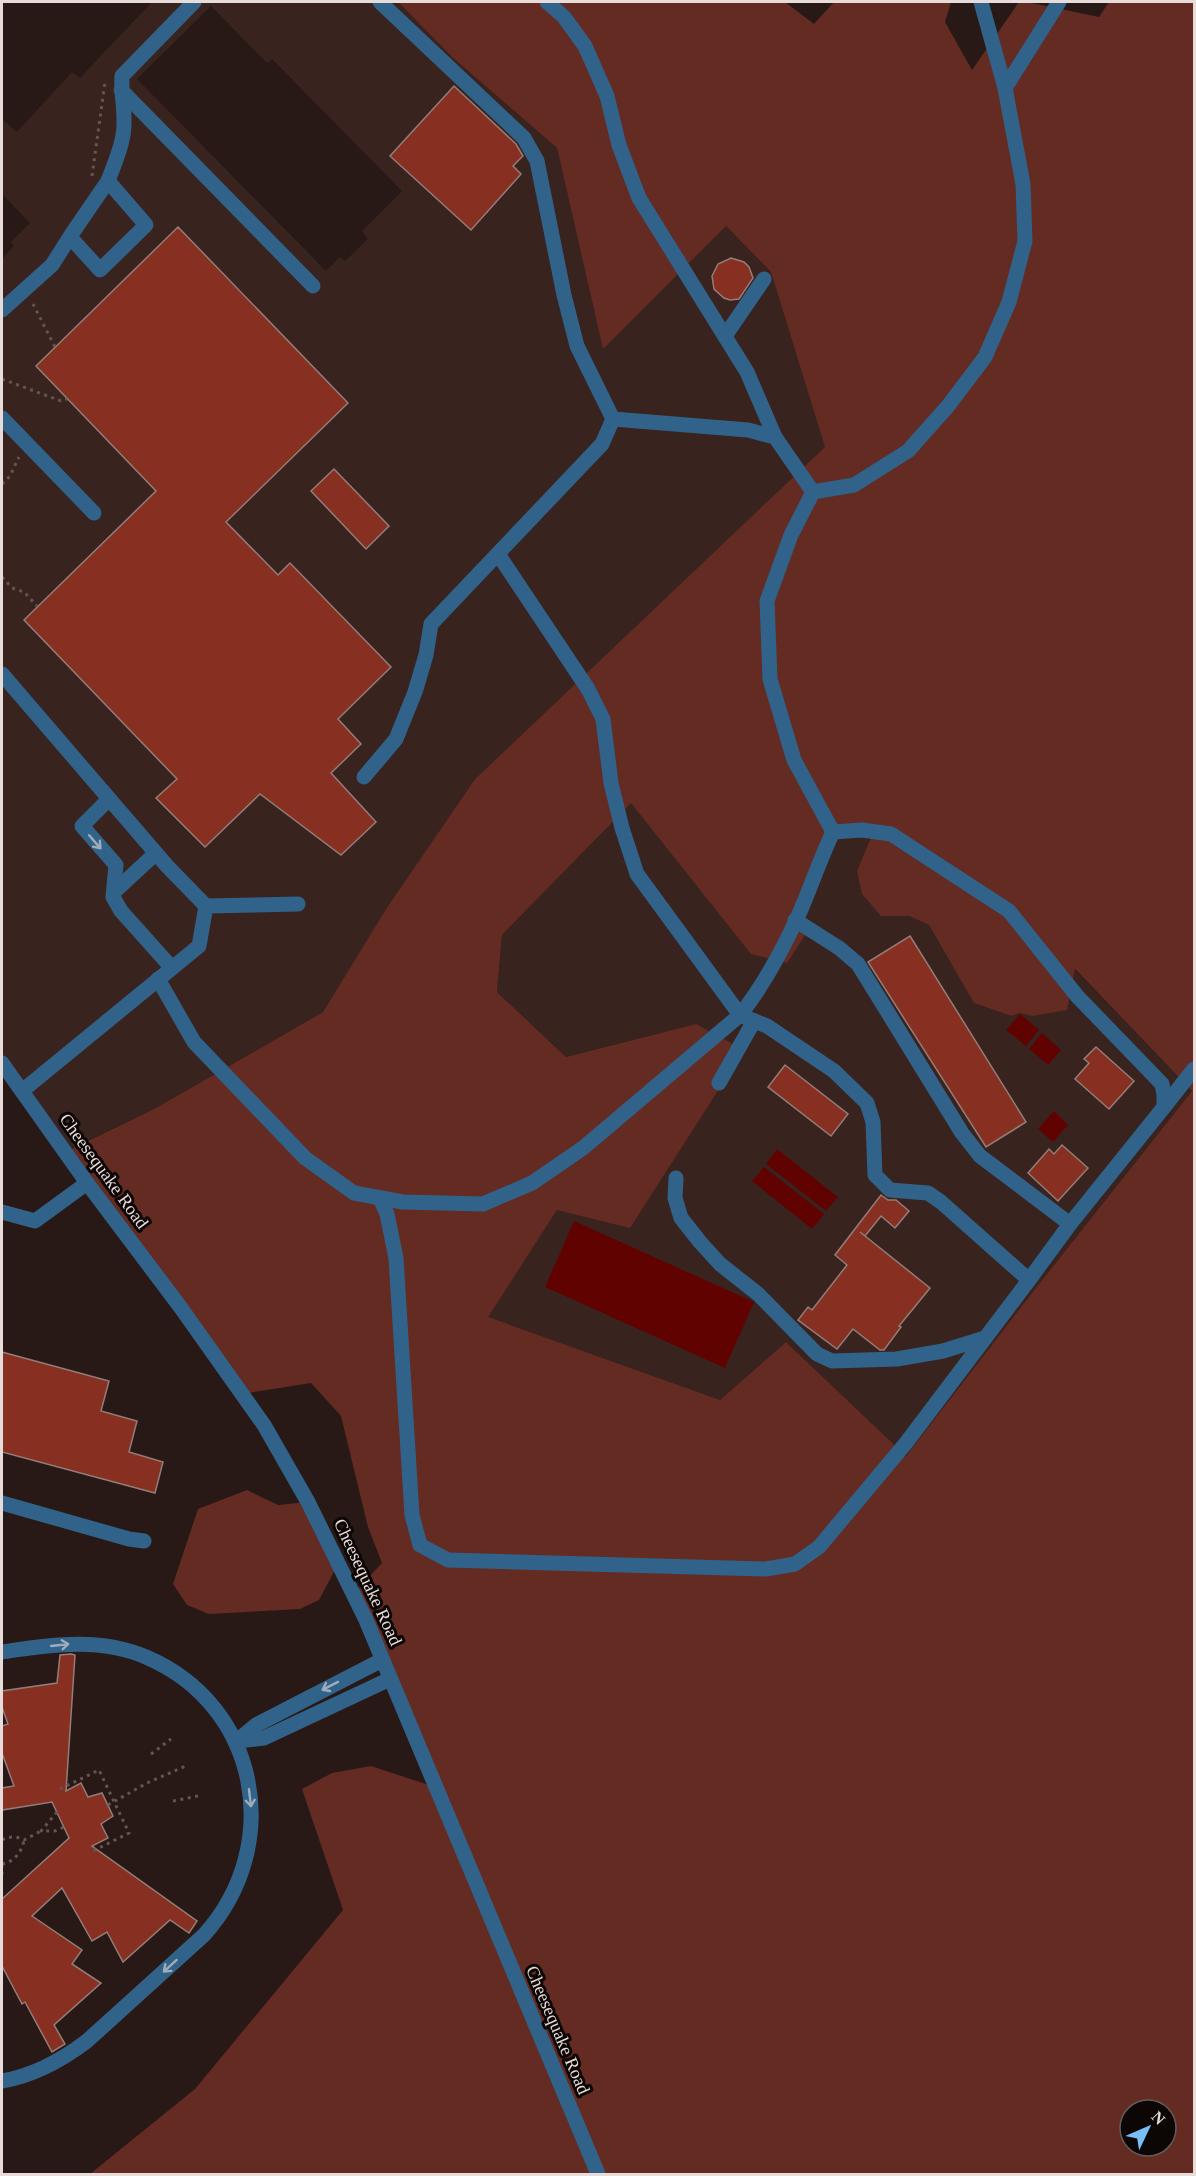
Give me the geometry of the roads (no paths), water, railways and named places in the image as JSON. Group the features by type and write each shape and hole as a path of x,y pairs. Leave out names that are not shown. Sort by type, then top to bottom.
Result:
{"street":[{"path":"2,309 52,265 108,181 119,150 124,122 122,76 194,2"},
{"path":"380,2 524,138 533,154 540,173 564,295 577,346 614,419"},
{"path":"547,2 564,17 585,46 607,96 619,145 639,198 747,372 775,437 813,492"},
{"path":"813,492 854,485 908,451 948,406 985,357 1010,302 1025,241 1023,184 1005,88 981,2"},
{"path":"1005,88 1059,2"},
{"path":"121,90 313,286"},
{"path":"70,237 100,270 146,225 108,181"},
{"path":"725,336 764,279"},
{"path":"2,418 94,513"},
{"path":"614,419 748,430 775,437"},
{"path":"364,777 396,739 415,692 426,656 431,624 602,444 614,419"},
{"path":"813,492 791,535 767,601 770,679 794,760 833,832"},
{"path":"498,554 588,689 603,719 611,783 637,874 747,1018 767,1026 834,1071 867,1103 873,1122 875,1174 890,1190 928,1193 1029,1280"},
{"path":"2,674 156,853 206,906 298,904"},
{"path":"109,799 82,826 116,865 113,897 121,911 172,968"},
{"path":"833,832 862,830 891,834 1009,911 1077,996 1162,1084 1164,1107"},
{"path":"719,1083 755,997 795,920 818,862 833,832"},
{"path":"114,892 156,853"},
{"path":"22,1091 199,946 206,906"},
{"path":"795,920 839,948 858,964 962,1132 980,1156 1070,1224"},
{"path":"158,979 194,1041 305,1158 354,1193 403,1203 483,1204 532,1183 583,1148 747,1018"},
{"name":"Cheesequake Road","path":"2,1063 264,1425 308,1502 366,1620 598,2175"},
{"path":"380,1198 387,1214 396,1258 412,1515 420,1545 448,1560 766,1569 795,1564 819,1547 906,1443 1070,1224 1194,1069"},
{"path":"676,1178 675,1198 681,1218 700,1242 720,1263 758,1294 817,1354 832,1361 897,1359 943,1351 985,1338"},
{"path":"2,1212 35,1221 87,1183"},
{"path":"2,1503 129,1539 144,1541"},
{"path":"2,1652 76,1643 102,1644 146,1657 180,1674 218,1713 237,1741 251,1799 250,1842 236,1886 216,1921 178,1959 71,2054 19,2077 2,2081"},
{"path":"237,1741 256,1725 382,1660"},
{"path":"237,1741 264,1738 390,1679"},
{"path":"282,1711 289,1727"}]}
